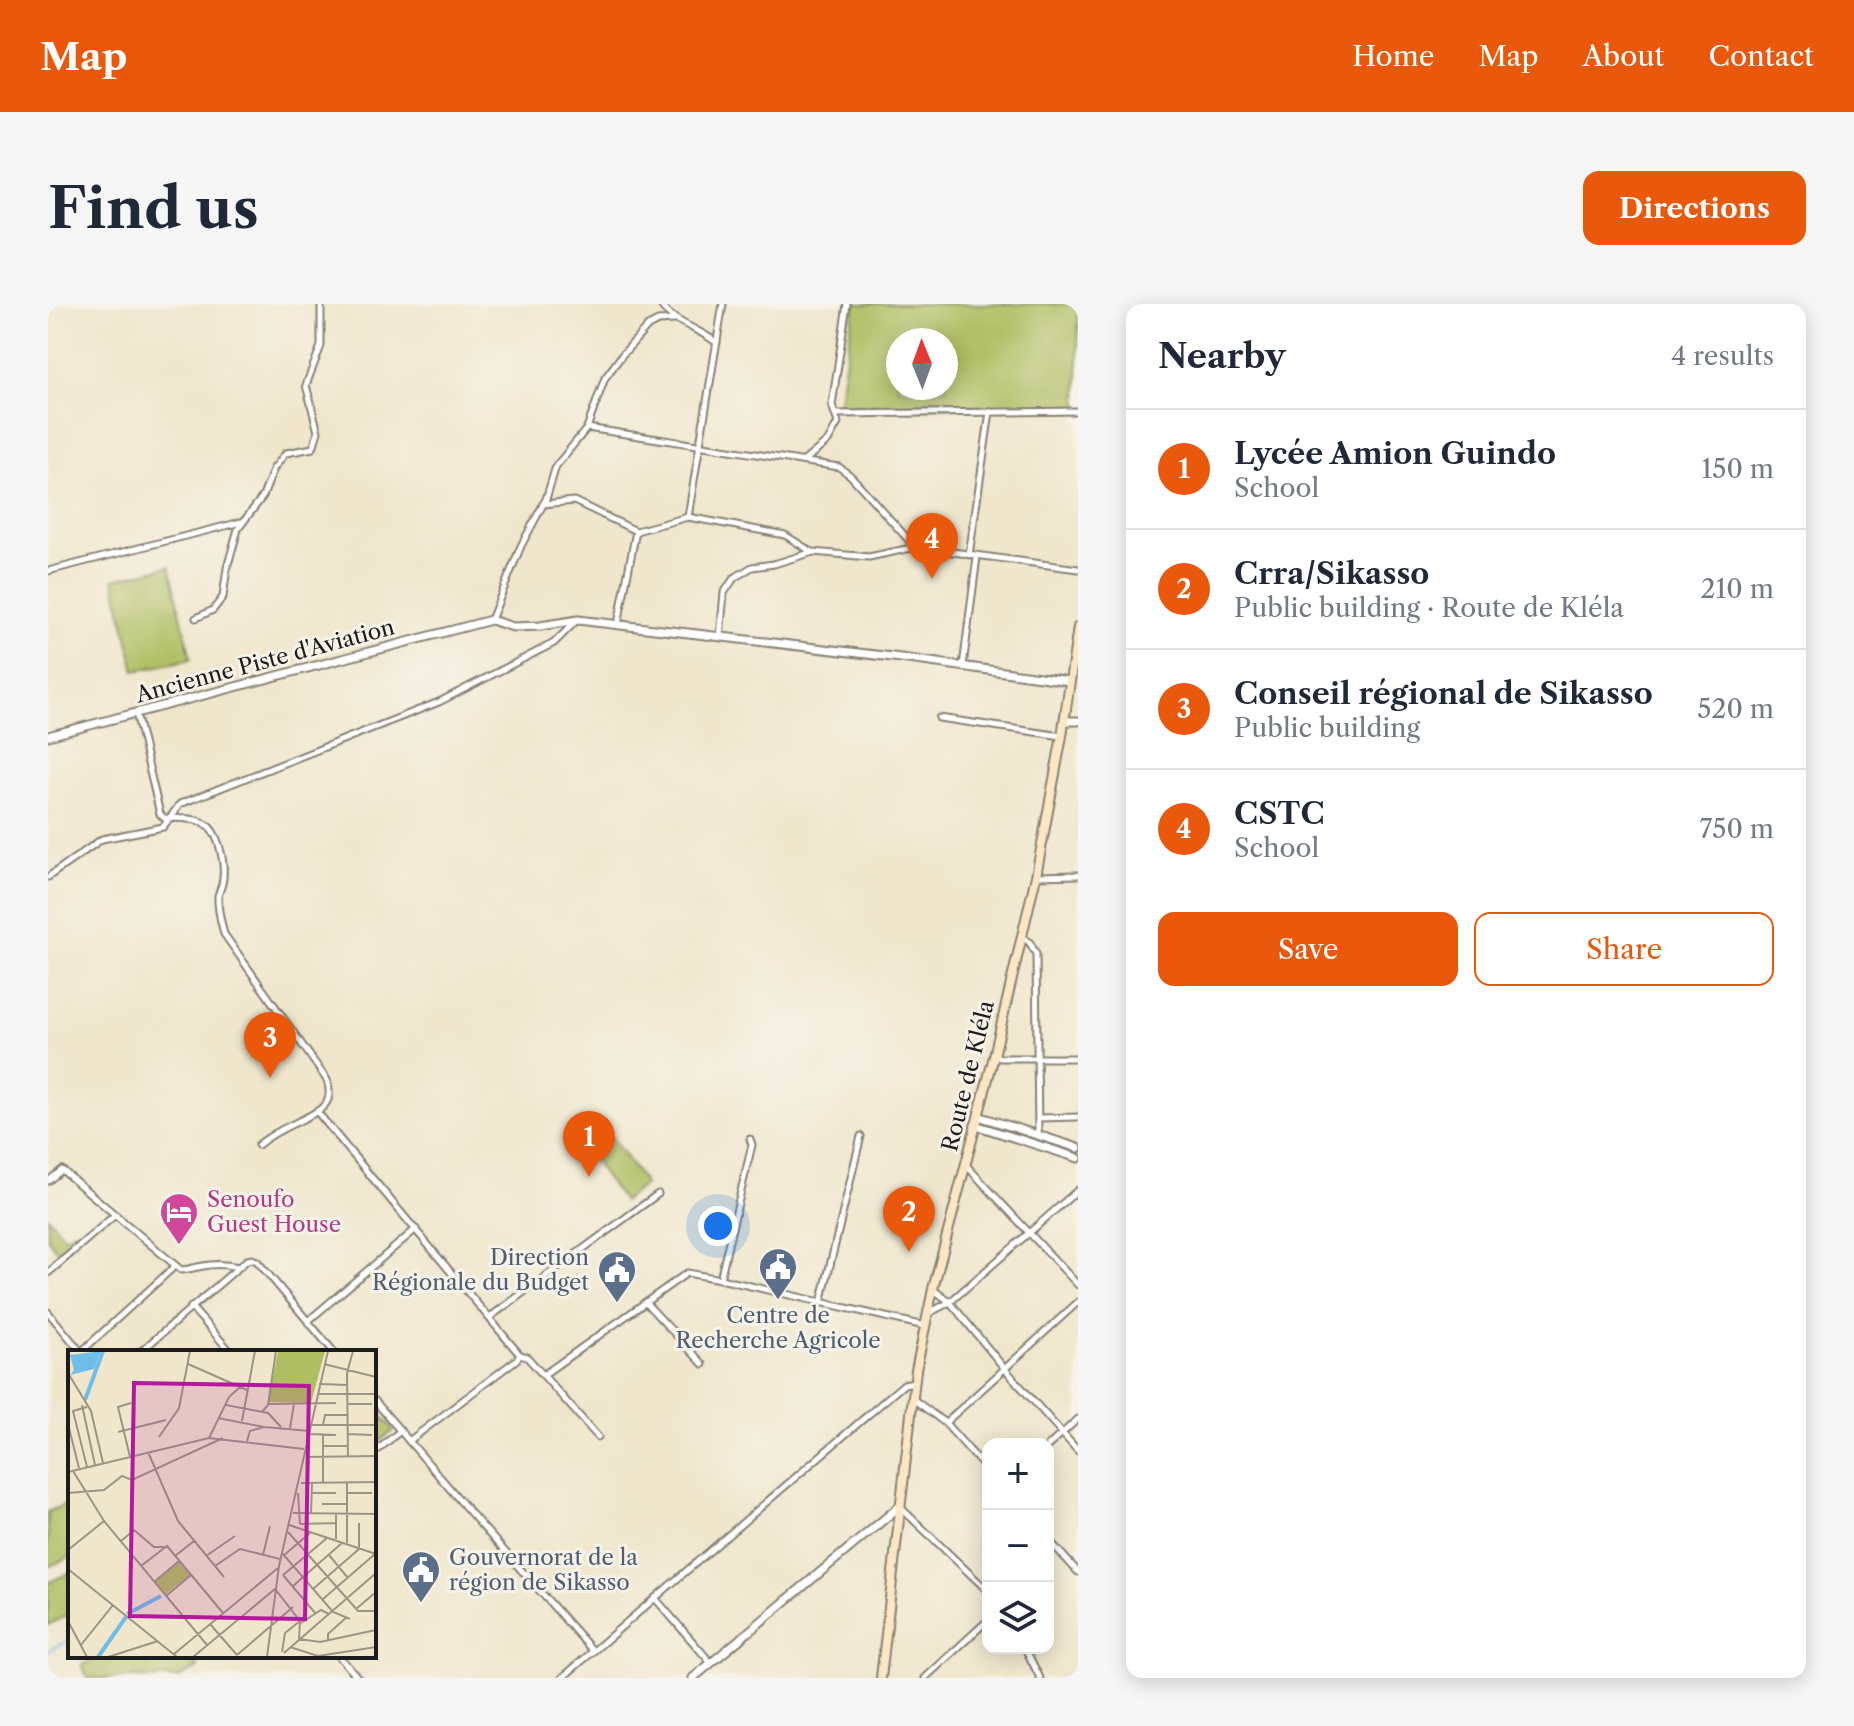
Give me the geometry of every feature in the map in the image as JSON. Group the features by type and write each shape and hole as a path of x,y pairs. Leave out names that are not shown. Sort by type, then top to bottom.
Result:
{"main road":[{"name":"Route de Kléla","path":"881,1678 914,1382 933,1289 994,1056 1036,876 1065,721 1078,627"}],"street":[{"path":"196,618 213,610 223,597 238,529 263,496 274,468 286,453 313,448 318,432 317,421 306,385 321,346 321,304"},
{"path":"660,304 675,320 717,343"},
{"path":"688,517 723,304"},
{"path":"804,462 828,441 838,423 832,405 847,304"},
{"path":"675,320 658,321 648,326 605,378 587,428 556,466 543,504 521,546 491,620 513,627 578,620 618,624 1070,681"},
{"path":"836,414 1078,411"},
{"path":"969,555 990,412"},
{"path":"587,428 839,467 851,476 916,547"},
{"path":"543,504 574,501 636,531 688,517 785,535 813,552"},
{"path":"48,571 243,522"},
{"path":"618,624 636,531"},
{"path":"720,637 724,593 734,578 752,567 813,552 869,557 916,547 1078,569"},
{"path":"963,667 977,557"},
{"name":"Ancienne Piste d'Aviation","path":"48,736 491,620"},
{"path":"48,877 102,839 163,827 180,804 439,702 554,643 578,620"},
{"path":"136,713 160,814 164,818 205,823 214,834 222,853 223,882 218,895 224,934 327,1080 330,1093 318,1113 258,1145"},
{"path":"939,718 1062,736"},
{"path":"1065,721 1078,721"},
{"path":"1036,876 1078,875"},
{"path":"1022,936 1036,954 1038,1135"},
{"path":"994,1056 1078,1058"},
{"path":"318,1113 520,1355"},
{"path":"1039,1118 1078,1117"},
{"path":"976,1120 1078,1148"},
{"path":"976,1120 1078,1158"},
{"path":"821,1303 861,1136"},
{"path":"720,1279 752,1145 750,1139"},
{"path":"965,1164 1078,1285"},
{"path":"48,1181 62,1170 181,1270 222,1263 239,1267"},
{"path":"928,1313 950,1302 1078,1190"},
{"path":"490,1317 658,1194"},
{"path":"48,1273 115,1215"},
{"path":"308,1321 416,1229"},
{"path":"142,1350 250,1259 257,1261 331,1350"},
{"path":"83,1350 175,1266"},
{"path":"543,1375 687,1273 925,1326"},
{"path":"933,1289 950,1302 1078,1451"},
{"path":"645,1302 703,1364"},
{"path":"945,1423 1078,1302"},
{"path":"191,1307 229,1350"},
{"path":"48,1312 79,1350"},
{"path":"520,1355 527,1357 598,1437"},
{"path":"409,1441 520,1355"},
{"path":"562,1678 904,1384 914,1382"},
{"path":"912,1398 945,1423 982,1464"},
{"path":"376,1402 593,1651"},
{"path":"1054,1440 1078,1419"},
{"path":"376,1451 400,1431"},
{"path":"693,1678 900,1506 982,1585"},
{"path":"1054,1546 1078,1572"},
{"path":"655,1598 711,1663"},
{"path":"925,1678 982,1626"},
{"path":"1028,1654 1040,1678"},
{"path":"341,1658 358,1678"}],"green space":[{"path":"855,304 1078,304 1078,407 838,406"},
{"path":"170,566 191,659 135,671 114,579"},
{"path":"605,1129 645,1184 623,1201 582,1145"},
{"path":"48,1217 65,1237 74,1231 77,1234 78,1239 60,1254 48,1239"},
{"path":"376,1409 394,1430 376,1444"},
{"path":"68,1503 68,1558 48,1567 48,1512"},
{"path":"68,1573 68,1615 48,1625 48,1583"},
{"path":"96,1658 193,1658 198,1668 178,1678 88,1678 82,1665"}],"waterway":[{"path":"48,1651 68,1640"}],"place":[{"name":"CSTC","path":"932,579"},
{"name":"Conseil régional de Sikasso","path":"270,1078"},
{"name":"Lycée Amion Guindo","path":"589,1177"},
{"name":"Senoufo Guest House","path":"179,1246"},
{"name":"Crra/Sikasso","path":"909,1252"},
{"name":"Centre de Recherche Agricole","path":"778,1301"},
{"name":"Direction Régionale du Budget","path":"617,1304"},
{"name":"Gouvernorat de la région de Sikasso","path":"421,1604"}]}
